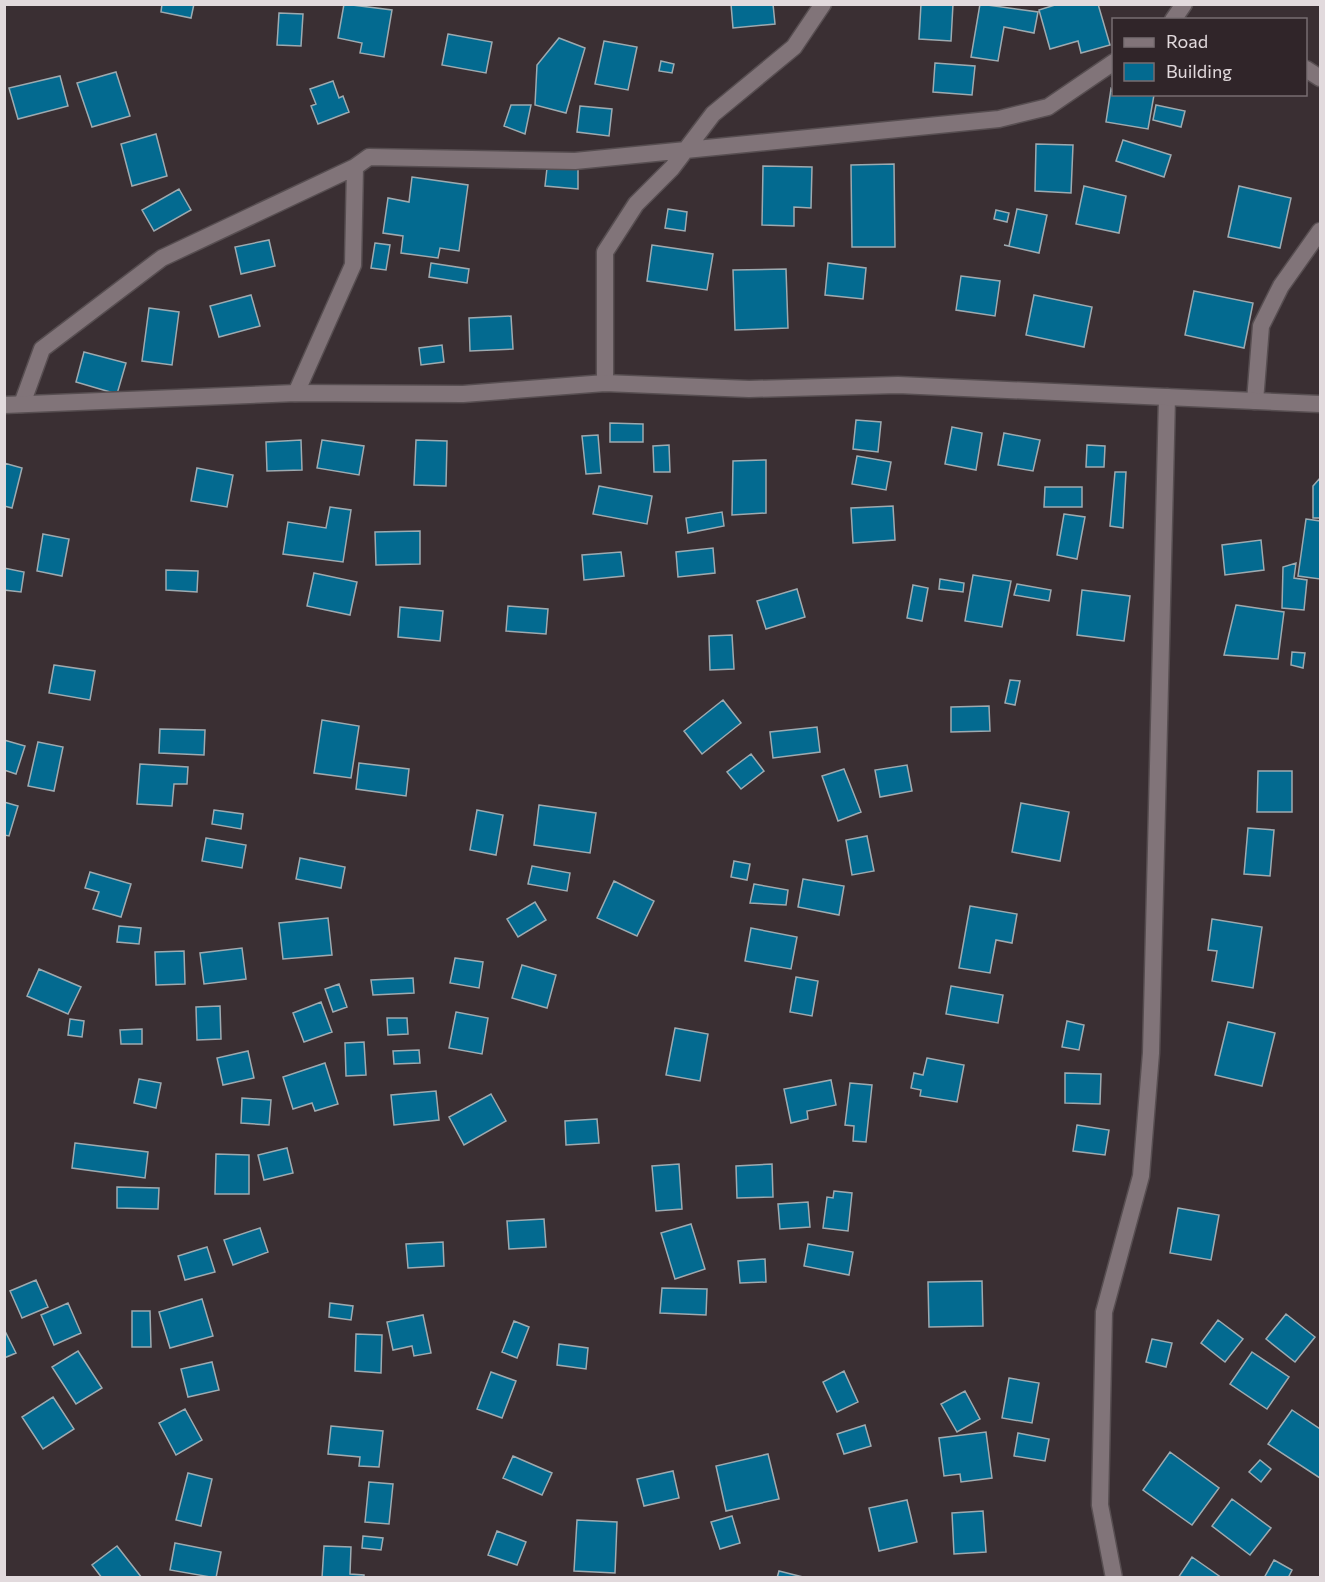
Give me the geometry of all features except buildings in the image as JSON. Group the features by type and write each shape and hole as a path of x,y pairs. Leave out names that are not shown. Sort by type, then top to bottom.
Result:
{"street":[{"path":"605,383 605,252 636,204 672,168 713,114 794,47 823,4"},
{"path":"1174,18 1184,4"},
{"path":"22,404 42,349 162,258 369,157 575,161 999,119 1048,107 1112,63"},
{"path":"1307,70 1320,78"},
{"path":"296,393 353,266 354,166"},
{"path":"1255,401 1261,326 1281,286 1320,231"},
{"path":"4,405 296,393 463,394 605,383 749,390 898,385 1320,404"},
{"path":"1114,1578 1100,1505 1104,1312 1141,1176 1151,1053 1167,397"}]}
